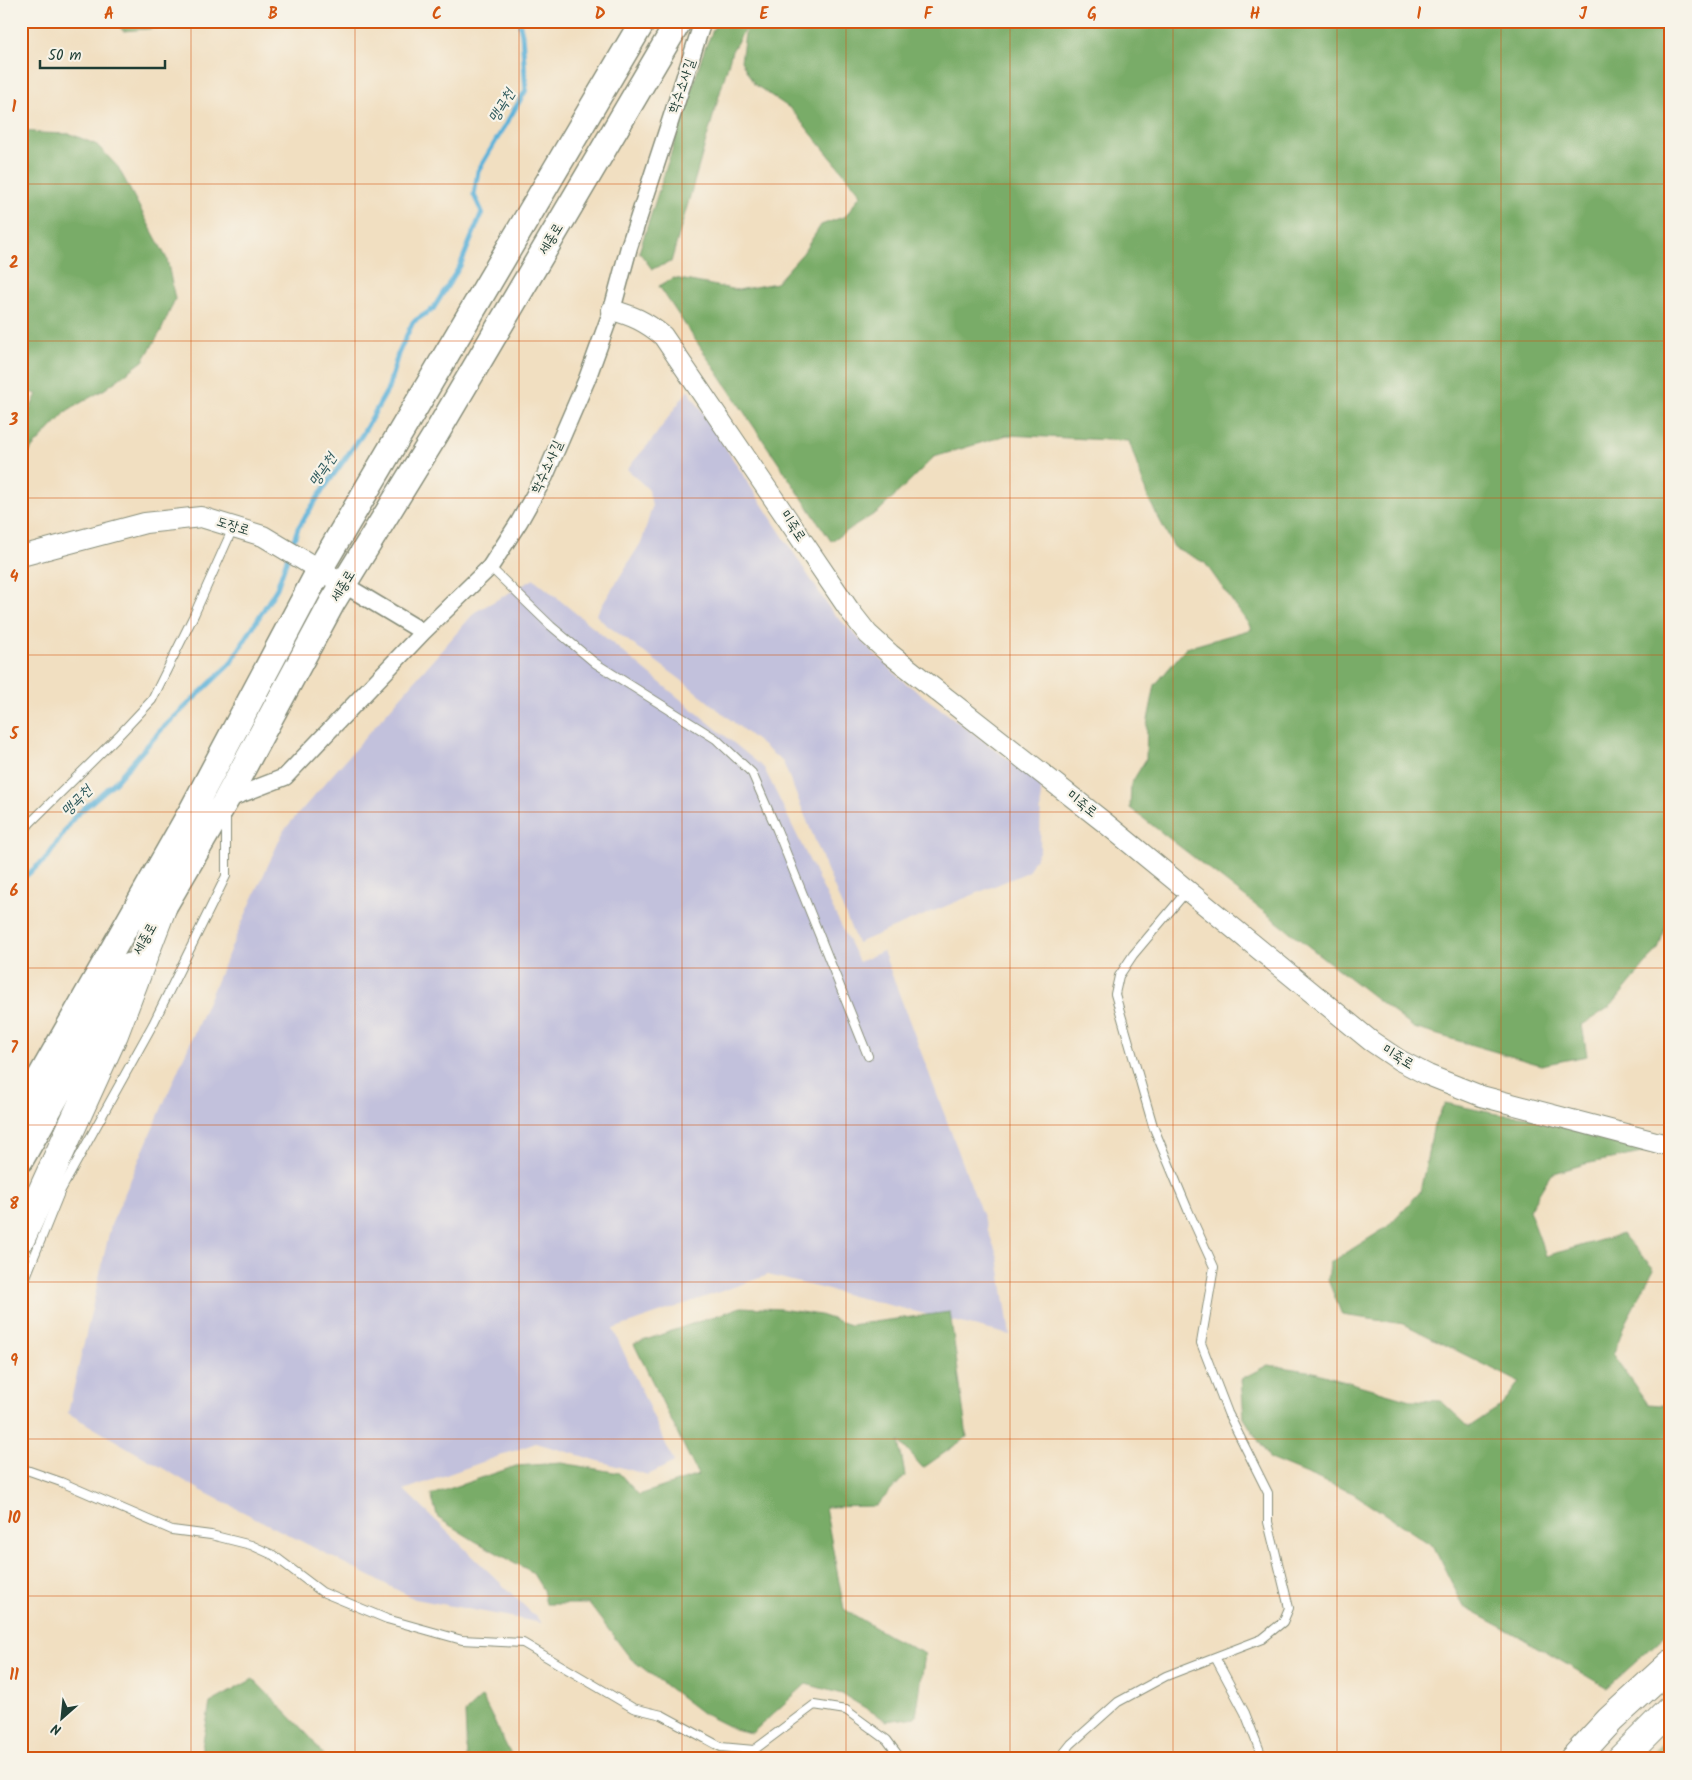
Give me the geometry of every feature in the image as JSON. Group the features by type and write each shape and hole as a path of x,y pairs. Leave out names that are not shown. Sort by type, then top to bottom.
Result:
{"highway":[{"path":"21,1238 114,1034 162,908"},
{"path":"1574,1759 1610,1720 1671,1664"},
{"path":"1621,1759 1671,1709"}],"main road":[{"name":"세종로","path":"21,1111 191,812 311,564 643,21"},
{"name":"세종로","path":"21,1159 162,908 226,800 343,584 441,425 679,21"}],"street":[{"name":"학수소사길","path":"226,800 285,777 423,632 490,567 519,522 545,476 587,378 612,310 643,202 703,21"},
{"name":"미죽로","path":"612,310 634,316 649,324 662,336 868,634 890,654 1104,822 1371,1041 1428,1075 1481,1096 1671,1145"},
{"name":"도장로","path":"21,556 145,523 201,517 263,536 423,632"}],"lane":[{"path":"21,834 152,700 194,615 234,526"},
{"path":"490,567 551,626 595,664 716,739 752,773 777,830 868,1056"},
{"path":"21,1289 60,1190 152,1024 226,876 226,800"},
{"path":"1058,1759 1071,1744 1118,1702 1166,1676 1262,1639 1283,1622 1289,1608 1268,1522 1268,1493 1228,1413 1200,1343 1214,1267 1153,1126 1115,994 1119,976 1133,955 1188,890"},
{"path":"21,1468 61,1482 172,1530 211,1535 251,1545 273,1555 322,1592 387,1619 462,1640 523,1642 633,1708 662,1715 721,1747 754,1750 814,1705 846,1710 887,1740 901,1759"},
{"path":"1215,1657 1246,1713 1263,1759"}],"shaded area":[{"path":"688,390 832,612 903,681 1041,784 1040,850 1028,872 857,943 783,762 680,679 604,623 596,615 642,541 652,507 649,490 627,469 652,440"},
{"path":"534,579 764,768 859,962 883,951 998,1257 1010,1335 768,1275 613,1329 674,1462 648,1475 536,1443 404,1490 542,1623 415,1599 202,1491 68,1413 111,1225 284,830 475,612"}],"green space":[{"path":"115,21 184,21 182,26 123,31"},
{"path":"717,21 1671,21 1671,910 1658,949 1611,1006 1582,1025 1587,1056 1541,1065 1414,1028 1130,808 1131,784 1146,759 1147,725 1155,685 1186,648 1252,629 1205,563 1174,547 1148,498 1129,441 1007,435 934,457 879,511 831,541 659,286 674,278 738,290 776,283 803,253 821,225 846,216 861,194 791,109 754,84 741,61 746,27 732,51 671,262 652,269 639,252 705,48"},
{"path":"21,130 71,134 97,145 118,167 167,259 175,299 161,331 143,361 105,389 68,410 32,448 21,468 21,428 37,394 21,390"},
{"path":"1445,1103 1497,1114 1577,1121 1657,1150 1585,1164 1551,1174 1529,1210 1546,1256 1622,1234 1654,1269 1626,1321 1613,1355 1648,1404 1671,1406 1671,1630 1607,1688 1515,1634 1464,1607 1433,1546 1353,1493 1270,1459 1244,1418 1241,1379 1268,1365 1314,1372 1410,1400 1441,1401 1469,1427 1502,1405 1519,1382 1404,1324 1342,1315 1328,1280 1330,1263 1387,1227 1420,1192 1434,1125"},
{"path":"741,1307 781,1309 820,1315 850,1325 950,1312 967,1437 923,1468 899,1441 905,1476 876,1506 825,1507 844,1609 891,1637 925,1654 916,1717 887,1721 842,1694 806,1684 752,1733 734,1729 702,1713 631,1659 589,1604 546,1604 543,1590 532,1572 475,1541 438,1518 431,1495 516,1466 562,1463 619,1473 639,1495 698,1475 634,1344"},
{"path":"253,1679 309,1736 326,1759 200,1759 210,1703"},
{"path":"482,1697 513,1759 467,1759 465,1713"},
{"path":"1671,1735 1671,1759 1646,1759"}],"waterway":[{"name":"맹곡천","path":"291,548 298,528 362,435 388,389 398,354 413,322 433,309 460,266 482,212 474,195 478,171 526,90 522,34 519,21"},
{"name":"맹곡천","path":"21,880 47,858 75,816 115,782 161,730 230,664 277,588 288,556"}]}
